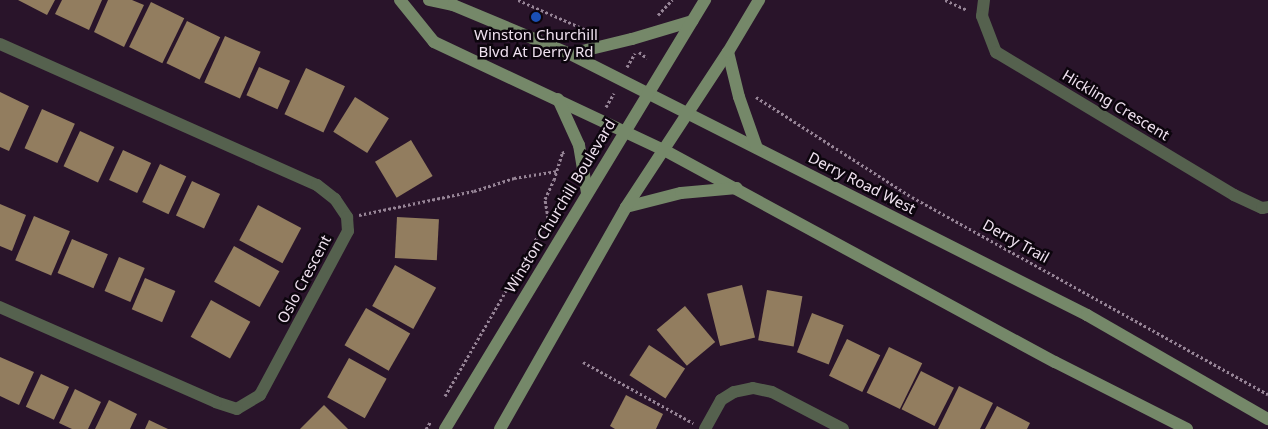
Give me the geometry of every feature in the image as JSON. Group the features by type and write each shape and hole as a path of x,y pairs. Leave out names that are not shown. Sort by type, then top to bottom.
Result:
{"main road":[{"path":"400,0 434,42 664,150 1055,362 1187,429"},
{"name":"Derry Road West","path":"429,0 453,4 570,54 1087,316 1268,419"},
{"name":"Winston Churchill Boulevard","path":"445,429 705,0"},
{"path":"500,429 626,207 728,52 759,0"},
{"path":"570,54 632,39 692,21"},
{"path":"728,52 739,97 758,148"},
{"path":"558,99 579,145 587,193"},
{"path":"626,207 681,193 737,188"}],"street":[{"name":"Hickling Crescent","path":"984,0 982,16 996,52 1234,196 1262,208 1268,207"},
{"path":"0,44 317,185 335,199 347,217"},
{"name":"Oslo Crescent","path":"0,307 207,398 237,409 260,395 348,232 347,217"},
{"path":"705,429 721,400 734,392 753,388 772,392 842,429"}],"path":[{"path":"518,0 560,17 583,30 599,33"},
{"path":"945,0 982,16"},
{"path":"636,50 647,58"},
{"path":"600,119 630,60"},
{"name":"Derry Trail","path":"758,100 849,155 912,197 1268,394"},
{"path":"440,404 548,218 545,198 557,171 562,153 568,149"},
{"path":"347,217 474,191 514,178 557,171"},
{"path":"583,362 705,429"},
{"path":"426,429 436,412"}],"building":[{"path":"18,0 55,0 47,15"},
{"path":"62,0 102,0 89,30 55,14"},
{"path":"108,0 132,0 144,5 124,47 94,32"},
{"path":"151,2 184,18 162,63 129,47"},
{"path":"187,21 220,37 200,79 166,63"},
{"path":"225,36 261,52 240,98 204,83"},
{"path":"259,67 290,81 277,109 246,95"},
{"path":"306,68 345,86 323,132 284,114"},
{"path":"0,92 29,106 9,151 0,147"},
{"path":"355,97 389,118 367,153 333,132"},
{"path":"42,109 75,124 57,163 25,148"},
{"path":"80,131 114,147 98,182 64,166"},
{"path":"411,140 433,176 397,198 375,162"},
{"path":"123,150 151,163 137,193 109,180"},
{"path":"160,164 186,176 169,214 142,202"},
{"path":"192,181 220,194 204,229 176,215"},
{"path":"0,204 26,215 12,251 0,246"},
{"path":"258,205 301,228 282,263 239,240"},
{"path":"34,216 70,231 51,275 15,260"},
{"path":"397,217 439,219 437,260 395,258"},
{"path":"72,239 108,254 93,288 58,273"},
{"path":"234,246 279,271 260,307 214,282"},
{"path":"119,257 145,268 130,302 105,291"},
{"path":"395,265 436,288 413,329 372,306"},
{"path":"145,278 175,291 162,322 132,309"},
{"path":"742,285 755,337 720,346 707,294"},
{"path":"767,290 802,296 794,346 758,340"},
{"path":"211,300 250,322 230,359 191,337"},
{"path":"685,306 715,342 687,366 657,330"},
{"path":"366,308 410,334 389,371 344,345"},
{"path":"812,313 844,325 829,364 797,352"},
{"path":"847,339 880,355 862,392 829,376"},
{"path":"649,345 685,368 665,399 629,375"},
{"path":"889,347 922,363 900,409 867,393"},
{"path":"0,357 34,372 19,405 0,396"},
{"path":"349,358 387,379 365,418 327,397"},
{"path":"921,371 954,388 934,426 901,409"},
{"path":"41,374 69,387 54,420 26,407"},
{"path":"959,386 993,403 980,429 938,429"},
{"path":"75,389 101,402 88,429 72,429 59,423"},
{"path":"626,395 663,414 656,429 615,429 610,426"},
{"path":"109,400 137,414 130,429 95,429"},
{"path":"324,405 348,429 300,429"},
{"path":"997,406 1030,423 1027,429 985,429"},
{"path":"149,420 168,429 145,429"}],"place":[{"name":"Winston Churchill Blvd At Derry Rd","path":"536,17"}]}
